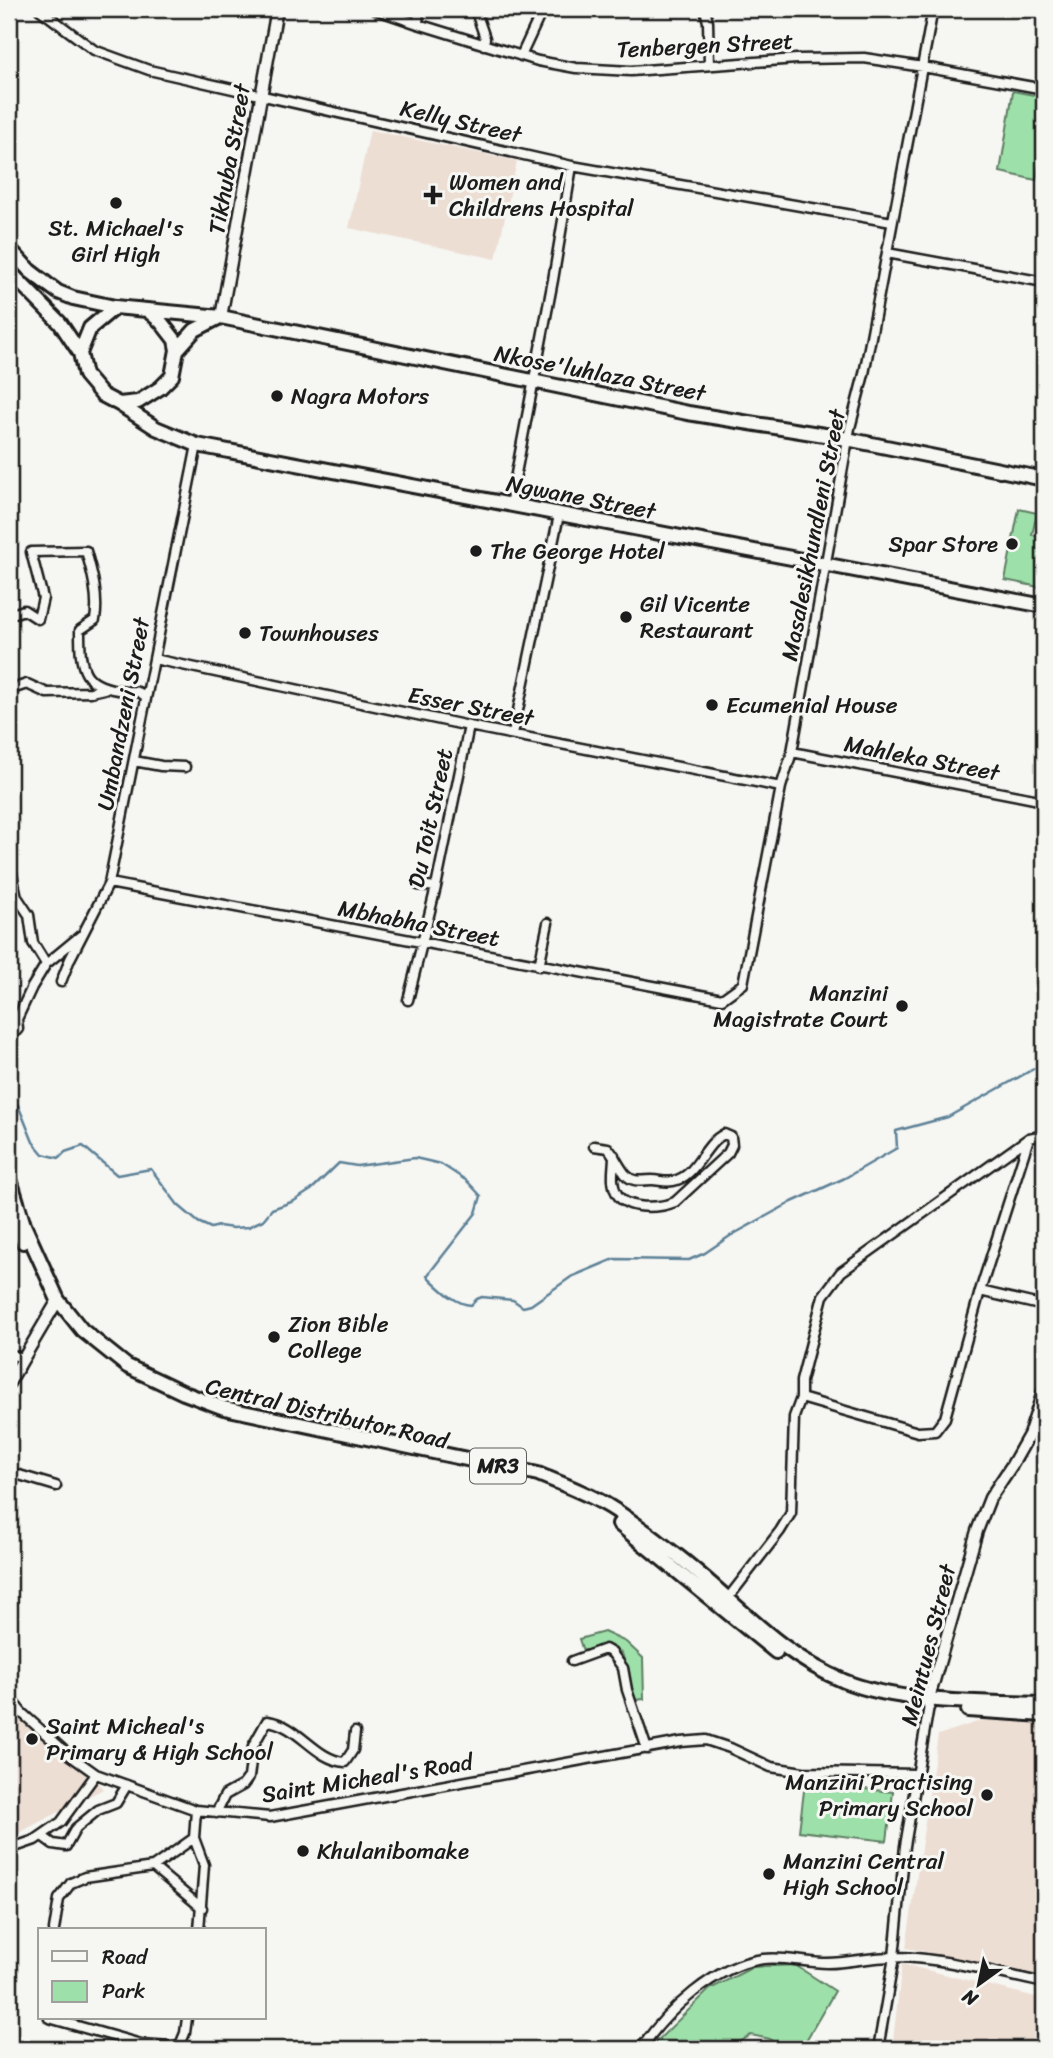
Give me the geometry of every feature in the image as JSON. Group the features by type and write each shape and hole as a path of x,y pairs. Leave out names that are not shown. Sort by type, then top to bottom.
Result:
{"main road":[{"path":"9,248 30,271 58,292 116,307 146,310 169,330 175,340 177,350 172,376 160,388 138,402 119,404 102,395 85,376 80,353 60,323 9,271"},
{"path":"80,353 90,328 116,307"},
{"name":"Nkose'luhlaza Street","path":"146,310 220,317 688,413 849,440 1044,479"},
{"path":"177,350 195,330 220,317"},
{"name":"Ngwane Street","path":"119,404 156,428 197,445 1044,606"},
{"name":"Central Distributor Road","path":"9,1176 24,1225 56,1303"},
{"name":"Central Distributor Road","path":"9,1205 15,1226 56,1303 82,1330 127,1366 184,1393 224,1408 538,1474 609,1506 675,1554 725,1602 774,1641 811,1666 847,1682 929,1702 1044,1714"},
{"name":"Central Distributor Road","path":"929,1702 1044,1704"}],"street":[{"name":"Kelly Street","path":"39,9 94,50 149,70 572,166 892,222"},
{"name":"Tikhuba Street","path":"220,317 277,9"},
{"name":"Tenbergen Street","path":"374,9 538,61 576,68 631,71 797,59 864,58 1044,89"},
{"path":"418,24 419,9"},
{"path":"475,9 485,38 484,45"},
{"path":"521,56 541,9"},
{"path":"705,9 709,65"},
{"name":"Masalesikhundleni Street","path":"722,999 743,984 781,787 792,752 850,428 864,374 933,9"},
{"path":"510,505 572,166"},
{"path":"887,253 1044,282"},
{"name":"Umbandzeni Street","path":"61,982 108,883 197,445"},
{"path":"513,734 559,514"},
{"path":"9,611 12,614 24,610 38,619 43,598 31,552 86,551 92,570 97,608 94,620 79,630 83,667 89,679 101,687 139,691 146,697"},
{"name":"Esser Street","path":"154,659 469,726 781,787"},
{"path":"9,690 27,684 47,693 91,692 107,688"},
{"name":"Du Toit Street","path":"408,1000 436,887 469,726"},
{"name":"Mahleka Street","path":"792,752 1044,802"},
{"path":"134,761 185,767"},
{"path":"9,860 17,897 29,915 33,943 46,964"},
{"name":"Mbhabha Street","path":"108,883 722,999"},
{"path":"418,885 436,887"},
{"path":"539,966 548,923"},
{"path":"9,1039 18,1028 17,1019 46,964 84,933"},
{"path":"594,1146 608,1148 614,1155 626,1175 635,1181 674,1181 685,1177 716,1138 724,1134 731,1138 732,1145 728,1153 676,1202 666,1206 627,1203 617,1195 612,1177 614,1155"},
{"path":"725,1602 791,1513 794,1416 801,1398 801,1381 823,1296 841,1272 1029,1138 1044,1135"},
{"path":"801,1398 918,1432 935,1431 944,1418 980,1291 1029,1138"},
{"path":"980,1291 1044,1306"},
{"path":"9,1383 56,1303"},
{"path":"9,1354 23,1359"},
{"name":"Meintues Street","path":"878,2049 894,1957 905,1846 929,1702 977,1531 990,1498 1029,1436 1044,1389"},
{"path":"9,1472 56,1486"},
{"path":"572,1661 605,1649 616,1658 624,1668 627,1690 647,1749"},
{"name":"Saint Micheal's Road","path":"9,1697 22,1713 68,1754 96,1774 196,1810 216,1813 270,1817 681,1742 706,1740 771,1767 803,1772 917,1774"},
{"path":"216,1813 225,1796 243,1785 249,1777 253,1746 267,1721 275,1722 336,1761 345,1762 353,1750 355,1732"},
{"path":"9,1850 36,1840 61,1822 96,1774"},
{"path":"42,1836 53,1844 66,1846 76,1828 98,1810 116,1803 127,1785"},
{"path":"196,1810 194,1838 204,1865 199,1928"},
{"path":"54,1928 60,1899 71,1883 85,1877 153,1867 194,1838"},
{"path":"153,1867 201,1908"},
{"path":"641,2049 652,2032 693,1993 726,1970 763,1959 828,1963 894,1957 927,1958 1044,1983"},
{"path":"56,2020 141,2044 171,2046 180,2045 187,2020"}],"shaded area":[{"name":"Women and Childrens Hospital","path":"370,130 517,161 496,259 349,228"},
{"name":"Saint Micheal's Primary & High School","path":"9,1690 103,1789 9,1838"},
{"name":"Manzini Practising Primary School","path":"992,1717 1044,1720 1042,1976 906,1948 938,1735"},
{"path":"902,1964 1044,1999 1044,2049 892,2049"}],"green space":[{"path":"1013,91 1044,97 1044,141 1036,180 1000,172"},
{"path":"1019,509 1037,513 1032,535 1044,537 1044,588 1005,580"},
{"path":"604,1632 626,1642 643,1658 644,1699 635,1700 622,1653 603,1648 583,1651 579,1639"},
{"path":"805,1783 893,1792 887,1841 799,1831"},
{"path":"795,1965 835,1991 801,2049 780,2049 770,2039 751,2035 729,2049 649,2049 710,1989 753,1967"}],"waterway":[{"path":"9,1104 18,1105 33,1142 43,1154 59,1158 65,1152 83,1146 117,1175 151,1169 178,1205 198,1222 211,1228 248,1227 263,1220 272,1209 294,1201 311,1190 339,1163 357,1166 415,1158 441,1164 467,1181 481,1196 476,1213 427,1276 447,1294 465,1304 471,1305 482,1297 513,1300 523,1307 531,1305 571,1277 614,1259 689,1260 705,1253 792,1202 845,1178 897,1148 896,1131 948,1117 1044,1063"}],"place":[{"name":"Women and Childrens Hospital","path":"433,195"},
{"name":"St. Michael's Girl High","path":"116,203"},
{"name":"Nagra Motors","path":"277,396"},
{"name":"Spar Store","path":"1012,544"},
{"name":"The George Hotel","path":"476,551"},
{"name":"Gil Vicente Restaurant","path":"626,617"},
{"name":"Townhouses","path":"245,633"},
{"name":"Ecumenial House","path":"712,705"},
{"name":"Manzini Magistrate Court","path":"902,1006"},
{"name":"Zion Bible College","path":"274,1337"},
{"name":"Saint Micheal's Primary & High School","path":"32,1739"},
{"name":"Manzini Practising Primary School","path":"987,1795"},
{"name":"Khulanibomake","path":"303,1851"},
{"name":"Manzini Central High School","path":"769,1874"}]}
